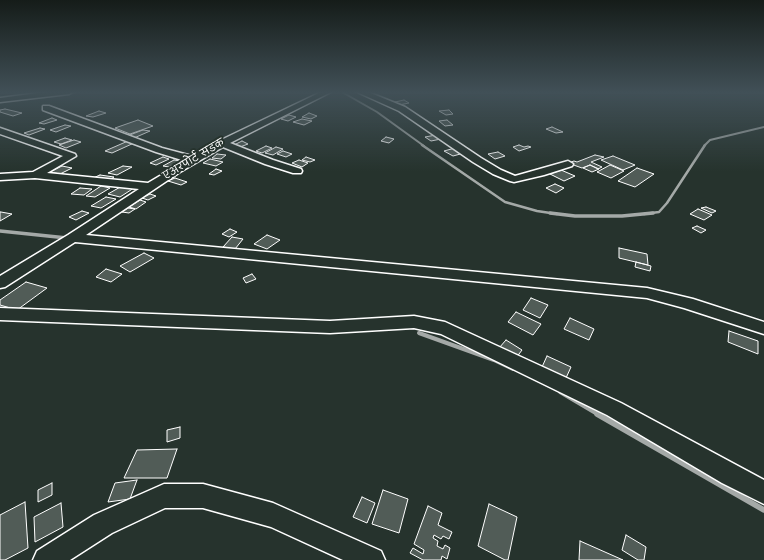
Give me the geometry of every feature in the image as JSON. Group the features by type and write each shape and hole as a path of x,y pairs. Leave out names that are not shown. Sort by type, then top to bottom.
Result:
{"street":[{"path":"73,118 159,150 193,160"},
{"name":"एअरपोर्ट सडक","path":"0,283 70,240 193,160 222,143 274,118"},
{"path":"416,118 497,172 514,179 568,164"},
{"path":"0,131 71,156 35,175"},
{"path":"222,143 253,154 269,162 297,170"},
{"path":"0,177 35,175 151,187"},
{"path":"70,240 647,293 687,303 764,328"},
{"path":"0,314 330,326 414,322 445,328 614,409 730,475 764,492"},
{"path":"46,560 103,524 164,496 203,496 273,516 372,560"}],"building":[{"path":"52,118 57,120 44,124 39,123"},
{"path":"283,118 294,118 288,121 281,119"},
{"path":"302,119 312,121 304,125 293,122"},
{"path":"138,120 153,126 130,134 115,128"},
{"path":"447,120 453,125 445,126 439,121"},
{"path":"65,125 71,126 56,132 50,130"},
{"path":"552,127 563,132 556,133 546,129"},
{"path":"40,128 45,129 29,135 24,133"},
{"path":"143,130 150,131 134,138 127,136"},
{"path":"436,135 441,139 431,141 425,137"},
{"path":"386,137 394,139 389,143 381,141"},
{"path":"65,138 72,140 61,144 54,142"},
{"path":"74,140 81,142 66,148 59,145"},
{"path":"128,141 134,143 112,153 105,151"},
{"path":"242,141 248,144 240,147 234,145"},
{"path":"519,145 531,147 519,151 513,147"},
{"path":"266,146 272,148 262,153 256,151"},
{"path":"276,147 283,149 273,155 265,153"},
{"path":"455,148 464,153 453,156 444,151"},
{"path":"283,151 292,154 286,157 277,154"},
{"path":"498,152 505,156 495,159 488,154"},
{"path":"217,154 226,155 221,159 212,158"},
{"path":"595,155 604,157 591,162 602,167 598,169 590,165 582,168 568,163 574,161 577,162"},
{"path":"613,156 635,165 623,170 601,160"},
{"path":"163,157 169,159 156,165 150,163"},
{"path":"306,157 315,160 310,162 302,160"},
{"path":"210,159 223,162 216,166 203,163"},
{"path":"174,160 180,161 169,167 163,166"},
{"path":"299,160 308,163 302,167 292,163"},
{"path":"590,165 599,169 592,172 583,168"},
{"path":"610,165 624,171 611,178 597,172"},
{"path":"62,166 72,168 60,174 50,172"},
{"path":"123,166 132,167 117,175 108,173"},
{"path":"637,168 654,174 635,187 618,181"},
{"path":"216,169 222,171 214,175 209,174"},
{"path":"561,170 575,176 564,181 550,174"},
{"path":"100,175 114,177 108,181 93,178"},
{"path":"175,178 187,182 181,185 168,181"},
{"path":"555,184 564,188 556,193 546,188"},
{"path":"101,186 110,188 95,197 86,196"},
{"path":"122,186 134,188 120,197 108,194"},
{"path":"80,188 92,189 84,195 71,194"},
{"path":"150,194 156,196 148,200 142,198"},
{"path":"106,197 116,199 101,208 91,206"},
{"path":"140,200 146,202 136,209 129,207"},
{"path":"706,207 716,211 712,213 701,208"},
{"path":"128,208 135,209 129,213 122,212"},
{"path":"698,209 712,215 704,220 690,214"},
{"path":"82,211 89,213 76,220 69,217"},
{"path":"1,212 12,214 0,221"},
{"path":"697,226 706,230 701,233 692,228"},
{"path":"230,229 237,232 229,237 222,234"},
{"path":"267,235 280,240 267,249 254,244"},
{"path":"232,237 243,239 235,249 223,247"},
{"path":"619,248 647,254 648,265 619,258"},
{"path":"144,253 154,258 130,272 120,266"},
{"path":"636,262 651,266 650,271 635,267"},
{"path":"106,269 122,274 111,282 96,277"},
{"path":"252,274 256,279 246,283 243,278"},
{"path":"26,282 47,288 17,310 0,305 0,300"},
{"path":"531,298 548,305 540,318 523,310"},
{"path":"516,312 541,324 533,335 508,322"},
{"path":"570,318 594,329 589,340 564,329"},
{"path":"729,331 758,341 758,354 728,342"},
{"path":"506,340 522,350 516,358 499,348"},
{"path":"547,356 571,367 566,378 542,367"},
{"path":"180,427 180,438 167,442 167,430"},
{"path":"177,449 167,478 124,478 137,450"},
{"path":"137,480 130,499 108,502 115,483"},
{"path":"52,483 52,495 38,502 38,490"},
{"path":"383,490 408,499 399,533 372,524"},
{"path":"362,497 375,503 367,523 353,517"},
{"path":"25,502 28,548 5,560 0,560 0,515"},
{"path":"61,503 63,527 35,542 34,517"},
{"path":"489,504 517,517 508,560 505,560 478,546"},
{"path":"428,506 442,513 438,525 452,532 449,539 443,536 441,539 434,535 433,538 438,541 437,546 443,549 445,545 450,548 447,559 442,556 441,560 423,560 410,553 413,548 423,554 424,550 414,544"},
{"path":"626,535 646,547 644,560 638,560 622,550"},
{"path":"580,541 623,560 579,560"}],"waterway":[{"path":"385,118 424,146"},
{"path":"705,145 710,140 764,127"},
{"path":"422,145 505,202 537,211 552,213"},
{"path":"648,214 659,212 667,203 705,145"},
{"path":"552,213 575,216 622,216 648,214"},
{"path":"552,213 557,214"},
{"path":"648,214 653,213"},
{"path":"0,231 67,238"},
{"path":"419,333 494,360 513,369"},
{"path":"560,392 599,415"},
{"path":"597,414 764,510"}]}
